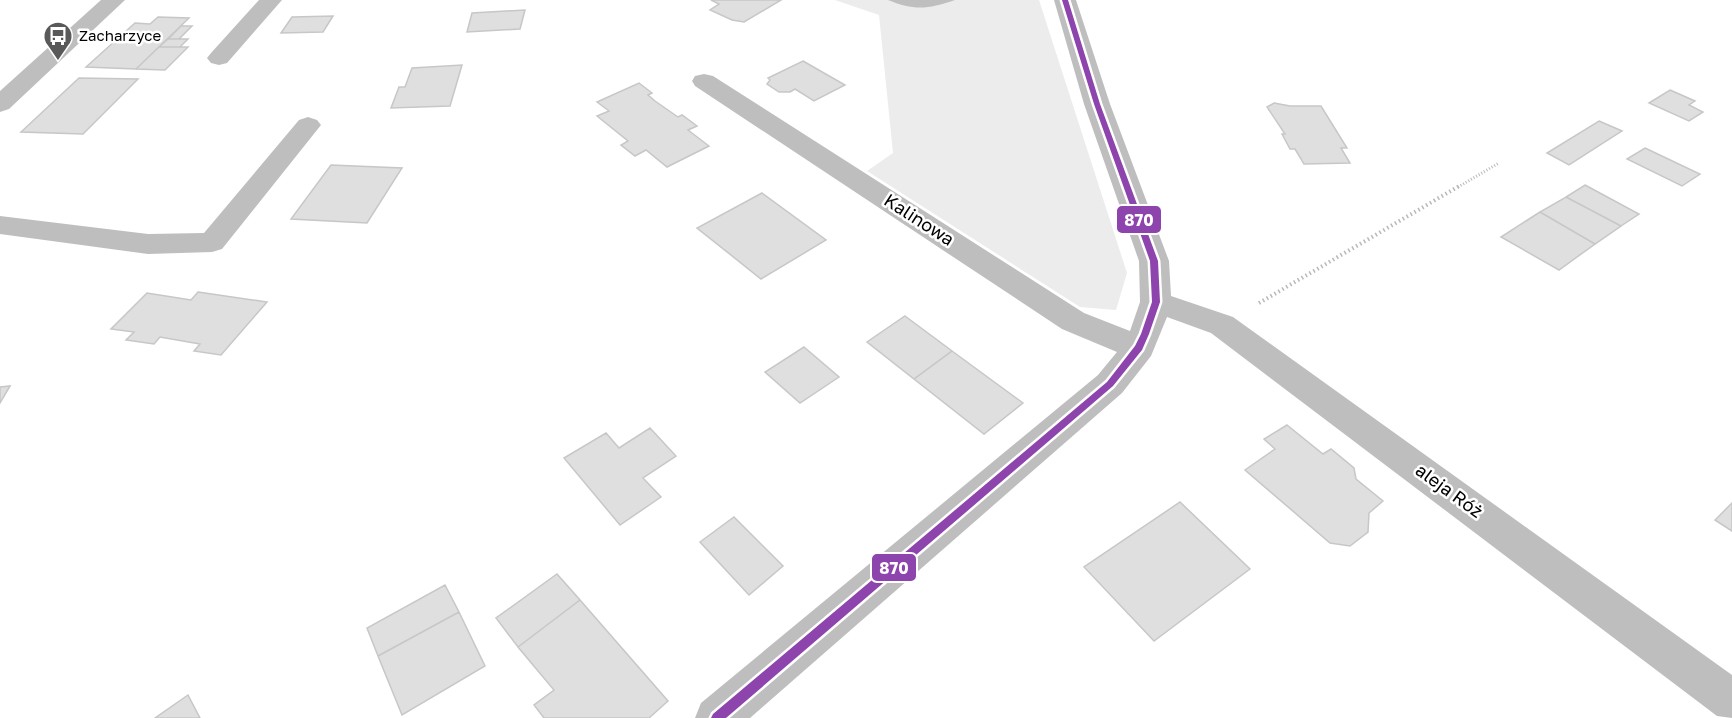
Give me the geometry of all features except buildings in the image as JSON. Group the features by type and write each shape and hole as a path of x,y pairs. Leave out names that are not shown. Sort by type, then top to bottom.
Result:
{"street":[{"path":"0,104 114,0"},
{"path":"219,58 271,0"},
{"path":"717,718 1110,384 1139,348 1156,302 1154,261 1097,104 1065,0"},
{"name":"Kalinowa","path":"704,81 1073,321 1139,348"},
{"path":"0,225 148,244 212,242 308,125"},
{"name":"aleja Róż","path":"1156,302 1222,325 1732,701"}],"path":[{"path":"1222,325 1499,163"}],"shaded area":[{"path":"835,0 1039,0 1127,273 1116,310 1080,307 867,171 893,153 879,15"},
{"path":"888,0 955,0 921,8"}],"transit line":[{"name":"870","path":"717,718 1110,384 1139,348 1156,302 1154,261 1097,104 1065,0"}],"place":[{"name":"Zacharzyce","path":"58,62"}]}
